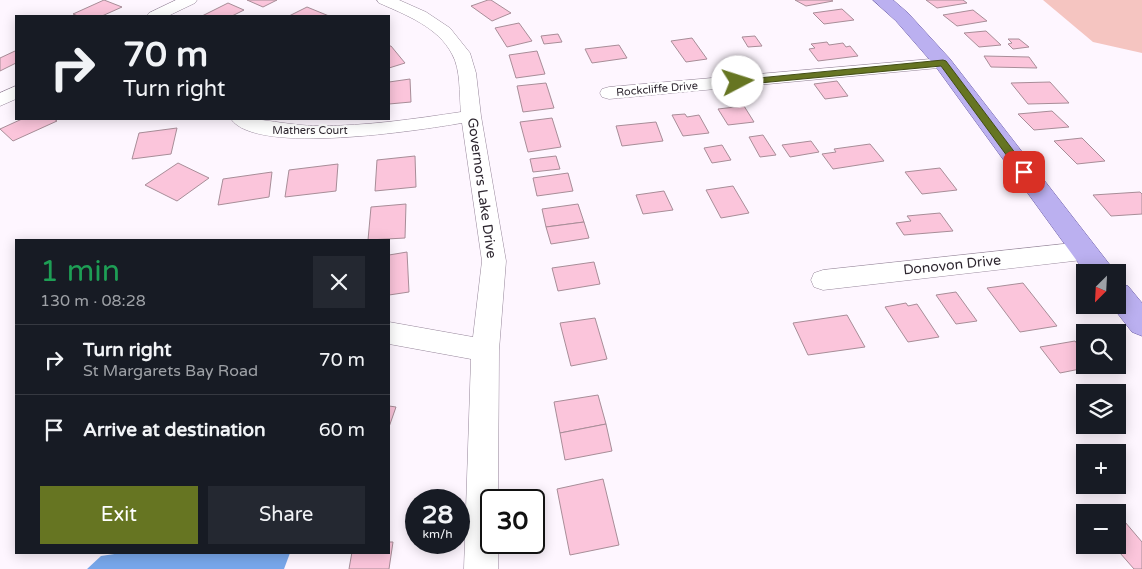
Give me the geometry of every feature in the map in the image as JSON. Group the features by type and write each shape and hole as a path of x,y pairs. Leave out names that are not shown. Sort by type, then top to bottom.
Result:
{"main road":[{"path":"882,0 902,17 943,63 1093,264"},
{"path":"1126,304 1142,324"}],"street":[{"path":"157,15 188,0"},
{"name":"Governors Lake Drive","path":"384,0 420,15 444,32 453,42 466,64 471,116 494,261 485,350 480,569"},
{"name":"Rockcliffe Drive","path":"609,93 943,63"},
{"path":"0,100 15,92"},
{"name":"Mathers Court","path":"242,120 250,125 267,130 314,132 384,128 471,116"},
{"name":"Donovon Drive","path":"823,280 1082,251"},
{"path":"390,333 485,350"}],"shaded area":[{"path":"1043,0 1142,0 1142,53 1093,42"}],"water":[{"path":"114,554 290,554 284,569 87,569 101,556"}],"building":[{"path":"104,0 122,7 104,15 73,14"},
{"path":"247,0 277,0 263,7"},
{"path":"488,0 511,13 492,21 471,6"},
{"path":"795,0 831,0 833,1 806,6"},
{"path":"926,0 963,0 967,3 937,8"},
{"path":"228,3 244,10 234,15 204,15"},
{"path":"307,7 327,15 291,15"},
{"path":"842,9 854,20 824,24 813,13"},
{"path":"973,10 987,21 957,26 943,15"},
{"path":"519,23 532,41 507,47 495,28"},
{"path":"986,31 1001,45 979,47 964,33"},
{"path":"558,34 562,42 544,44 541,36"},
{"path":"755,36 762,46 748,47 742,37"},
{"path":"692,38 707,59 686,62 671,41"},
{"path":"1008,39 1019,39 1029,47 1013,49 1008,44 1012,43"},
{"path":"827,42 829,45 843,43 846,47 850,46 858,56 818,61 809,49 815,48 811,44"},
{"path":"619,45 627,58 592,63 585,49"},
{"path":"390,46 391,46 405,63 390,68"},
{"path":"15,51 15,64 0,71 0,58"},
{"path":"537,51 545,74 516,78 509,55"},
{"path":"984,56 1029,57 1037,68 991,67"},
{"path":"410,79 411,102 390,104 390,82"},
{"path":"837,81 848,96 825,99 814,84"},
{"path":"1050,82 1069,103 1028,104 1011,83"},
{"path":"546,83 554,108 523,112 517,86"},
{"path":"744,106 754,122 728,125 718,109"},
{"path":"1052,111 1069,127 1034,130 1018,114"},
{"path":"685,114 687,117 699,115 709,133 683,136 672,115"},
{"path":"552,118 561,147 528,152 520,122"},
{"path":"20,120 57,121 13,141 0,129"},
{"path":"656,122 663,141 622,146 616,126"},
{"path":"177,128 171,154 132,159 139,133"},
{"path":"763,135 776,155 760,157 749,137"},
{"path":"1082,138 1105,161 1077,164 1054,141"},
{"path":"811,141 819,152 790,157 782,145"},
{"path":"870,144 884,161 833,169 822,154 836,152 834,149"},
{"path":"722,145 731,160 712,163 704,148"},
{"path":"415,156 416,187 375,191 377,160"},
{"path":"556,156 560,169 533,172 530,159"},
{"path":"178,163 209,178 177,201 145,185"},
{"path":"338,164 336,191 285,197 289,170"},
{"path":"940,168 957,190 922,194 905,172"},
{"path":"272,172 269,197 218,205 223,179"},
{"path":"568,173 573,191 537,196 533,178"},
{"path":"733,186 749,213 721,218 706,190"},
{"path":"664,191 673,210 643,214 636,195"},
{"path":"1140,192 1142,194 1142,214 1111,216 1093,195"},
{"path":"406,204 405,238 368,239 371,207"},
{"path":"578,204 584,222 546,227 542,209"},
{"path":"940,213 953,231 904,235 896,223 911,221 907,216"},
{"path":"584,222 589,238 551,244 546,227"},
{"path":"407,252 409,292 390,295 390,255"},
{"path":"594,262 600,284 558,291 552,268"},
{"path":"1023,283 1057,326 1020,332 987,288"},
{"path":"956,292 977,321 956,324 936,295"},
{"path":"906,303 908,306 917,304 939,337 908,342 885,307"},
{"path":"847,315 865,347 808,355 793,323"},
{"path":"595,318 607,359 571,366 560,323"},
{"path":"1075,341 1076,370 1060,373 1040,347"},
{"path":"598,395 606,424 560,433 554,402"},
{"path":"390,406 396,407 390,424"},
{"path":"606,424 612,451 565,460 560,433"},
{"path":"603,479 619,545 570,555 557,489"},
{"path":"1126,523 1142,542 1142,569 1134,569 1121,554 1126,554"},
{"path":"390,542 393,542 389,569 349,569 352,554 390,554"}],"route":[{"path":"738,82 943,63 1024,172"}]}
